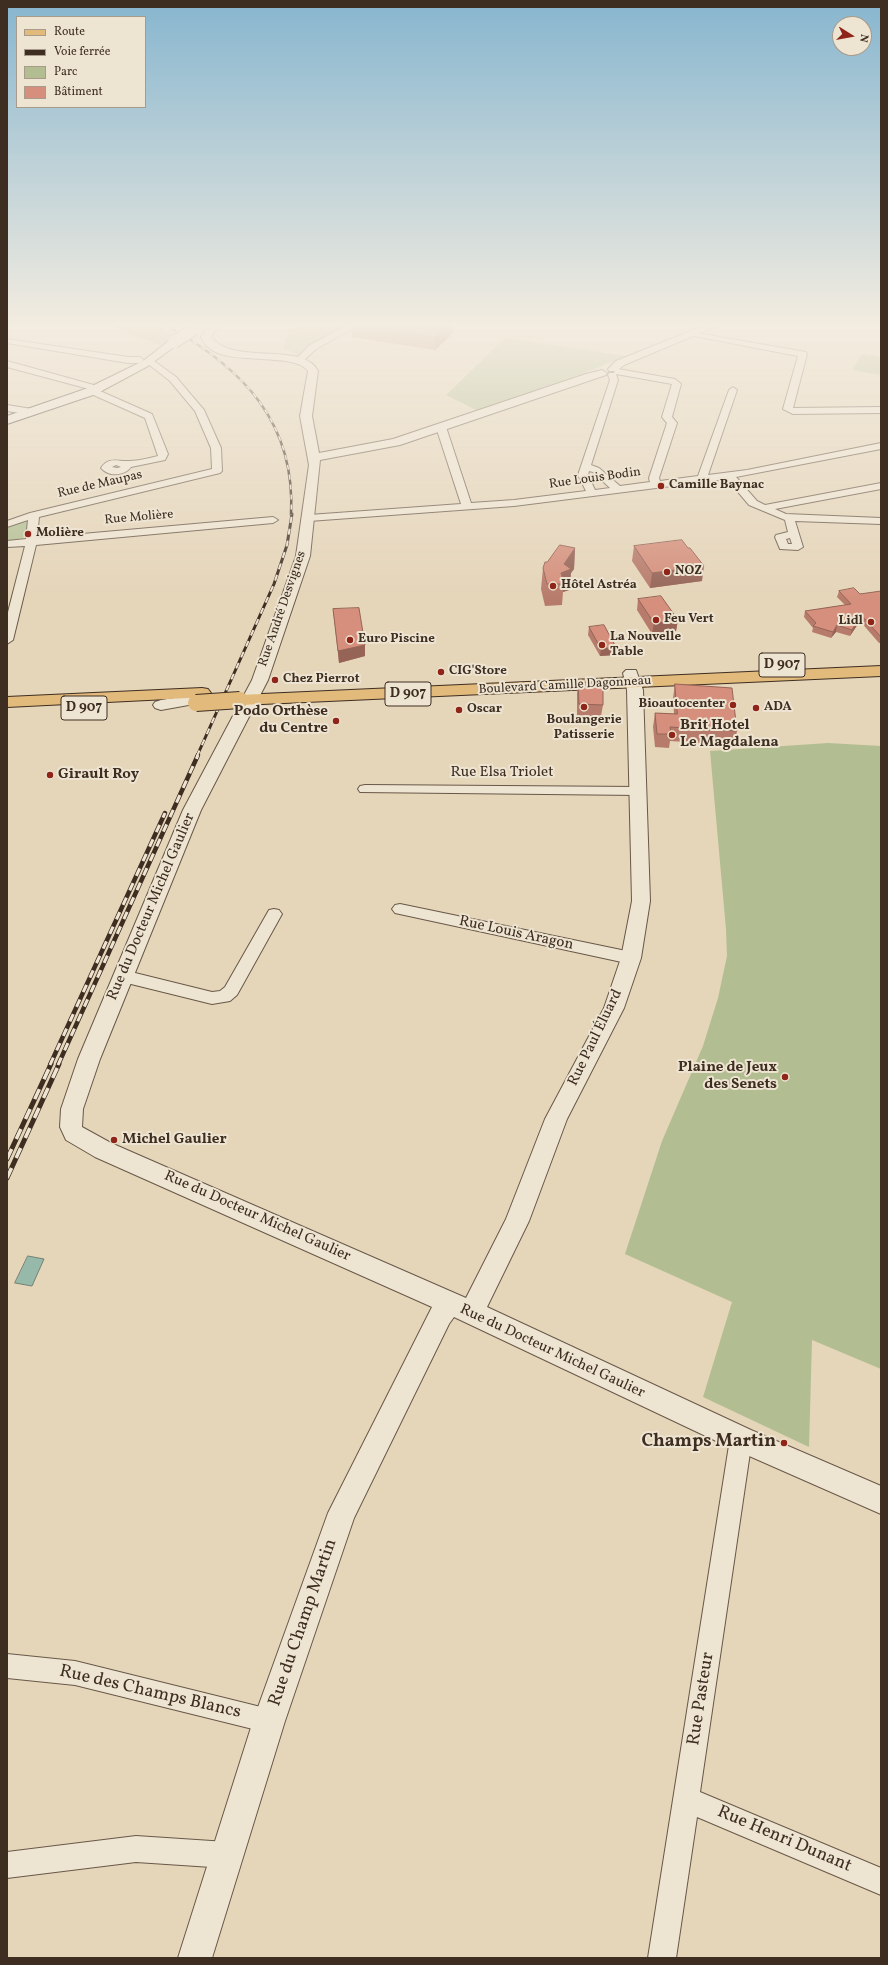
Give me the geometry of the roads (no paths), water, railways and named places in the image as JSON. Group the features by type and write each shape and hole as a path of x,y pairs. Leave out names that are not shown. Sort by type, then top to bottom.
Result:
{"main road":[{"name":"Boulevard Camille Dagonneau","path":"632,678 881,660"},
{"name":"Boulevard Camille Dagonneau","path":"247,695 632,678 881,671"},
{"name":"D 907","path":"7,702 125,697 199,698 247,695"},
{"name":"D 907","path":"7,712 161,705 199,698"}],"street":[{"path":"115,496 110,484 116,472 109,471 106,467 116,462 126,465 162,458 163,454 150,418"},
{"name":"Rue de Maupas","path":"7,524 34,515 217,471 216,448 202,418"},
{"name":"Rue André Desvignes","path":"247,695 260,680 269,650 303,556 315,465 306,418"},
{"path":"314,458 377,447 469,418"},
{"path":"592,493 583,475 602,418"},
{"path":"656,484 654,478 672,423 668,418"},
{"path":"702,479 723,418"},
{"path":"442,427 467,507"},
{"name":"Rue Louis Bodin","path":"309,518 467,507 592,493 729,475 789,465 823,456 881,446"},
{"path":"586,467 596,470 617,489"},
{"path":"729,475 753,503 761,508 789,517 881,521"},
{"path":"761,508 881,486"},
{"path":"7,640 31,542 34,515"},
{"path":"789,517 794,534"},
{"name":"Rue Molière","path":"7,544 273,520"},
{"name":"Rue Paul Éluard","path":"460,1308 516,1221 556,1119 614,1008 631,958 641,901 638,791 632,678"},
{"name":"Rue du Docteur Michel Gaulier","path":"247,695 192,810 89,1059 72,1109 71,1127 74,1134 103,1150 410,1284 741,1439 881,1500"},
{"path":"7,706 97,701 125,697"},
{"name":"Rue Elsa Triolet","path":"365,789 638,791"},
{"name":"Rue Louis Aragon","path":"400,909 631,958"},
{"path":"123,976 212,998 224,997 231,991 274,914"},
{"name":"Rue du Champ Martin","path":"195,1958 269,1721 342,1513 440,1316 460,1308"},
{"name":"Rue Pasteur","path":"662,1958 741,1439"},
{"name":"Rue des Champs Blancs","path":"7,1666 75,1672 269,1721"},
{"name":"Rue Henri Dunant","path":"686,1799 881,1882"},
{"path":"7,1865 136,1849 227,1855"}],"railway":[{"path":"269,418 274,426 284,453 290,482 291,515"},
{"path":"197,756 274,584 287,545 292,514"},
{"path":"58,1065 198,755"},
{"path":"50,1065 165,813"},
{"path":"7,1159 51,1064"},
{"path":"7,1178 59,1064"}],"place":[{"name":"Camille Baynac","path":"661,486"},
{"name":"Molière","path":"28,534"},
{"name":"NOZ","path":"667,572"},
{"name":"Hôtel Astréa","path":"553,586"},
{"name":"Feu Vert","path":"656,620"},
{"name":"Lidl","path":"871,622"},
{"name":"Euro Piscine","path":"350,640"},
{"name":"La Nouvelle Table","path":"602,645"},
{"name":"CIG'Store","path":"441,672"},
{"name":"Chez Pierrot","path":"275,680"},
{"name":"Bioautocenter","path":"733,705"},
{"name":"Boulangerie Patisserie","path":"584,707"},
{"name":"ADA","path":"756,708"},
{"name":"Oscar","path":"459,710"},
{"name":"Podo Orthèse du Centre","path":"336,721"},
{"name":"Brit Hotel Le Magdalena","path":"672,735"},
{"name":"Girault Roy","path":"50,775"},
{"name":"Plaine de Jeux des Senets","path":"785,1077"},
{"name":"Michel Gaulier","path":"114,1140"},
{"name":"Champs Martin","path":"784,1443"}]}
